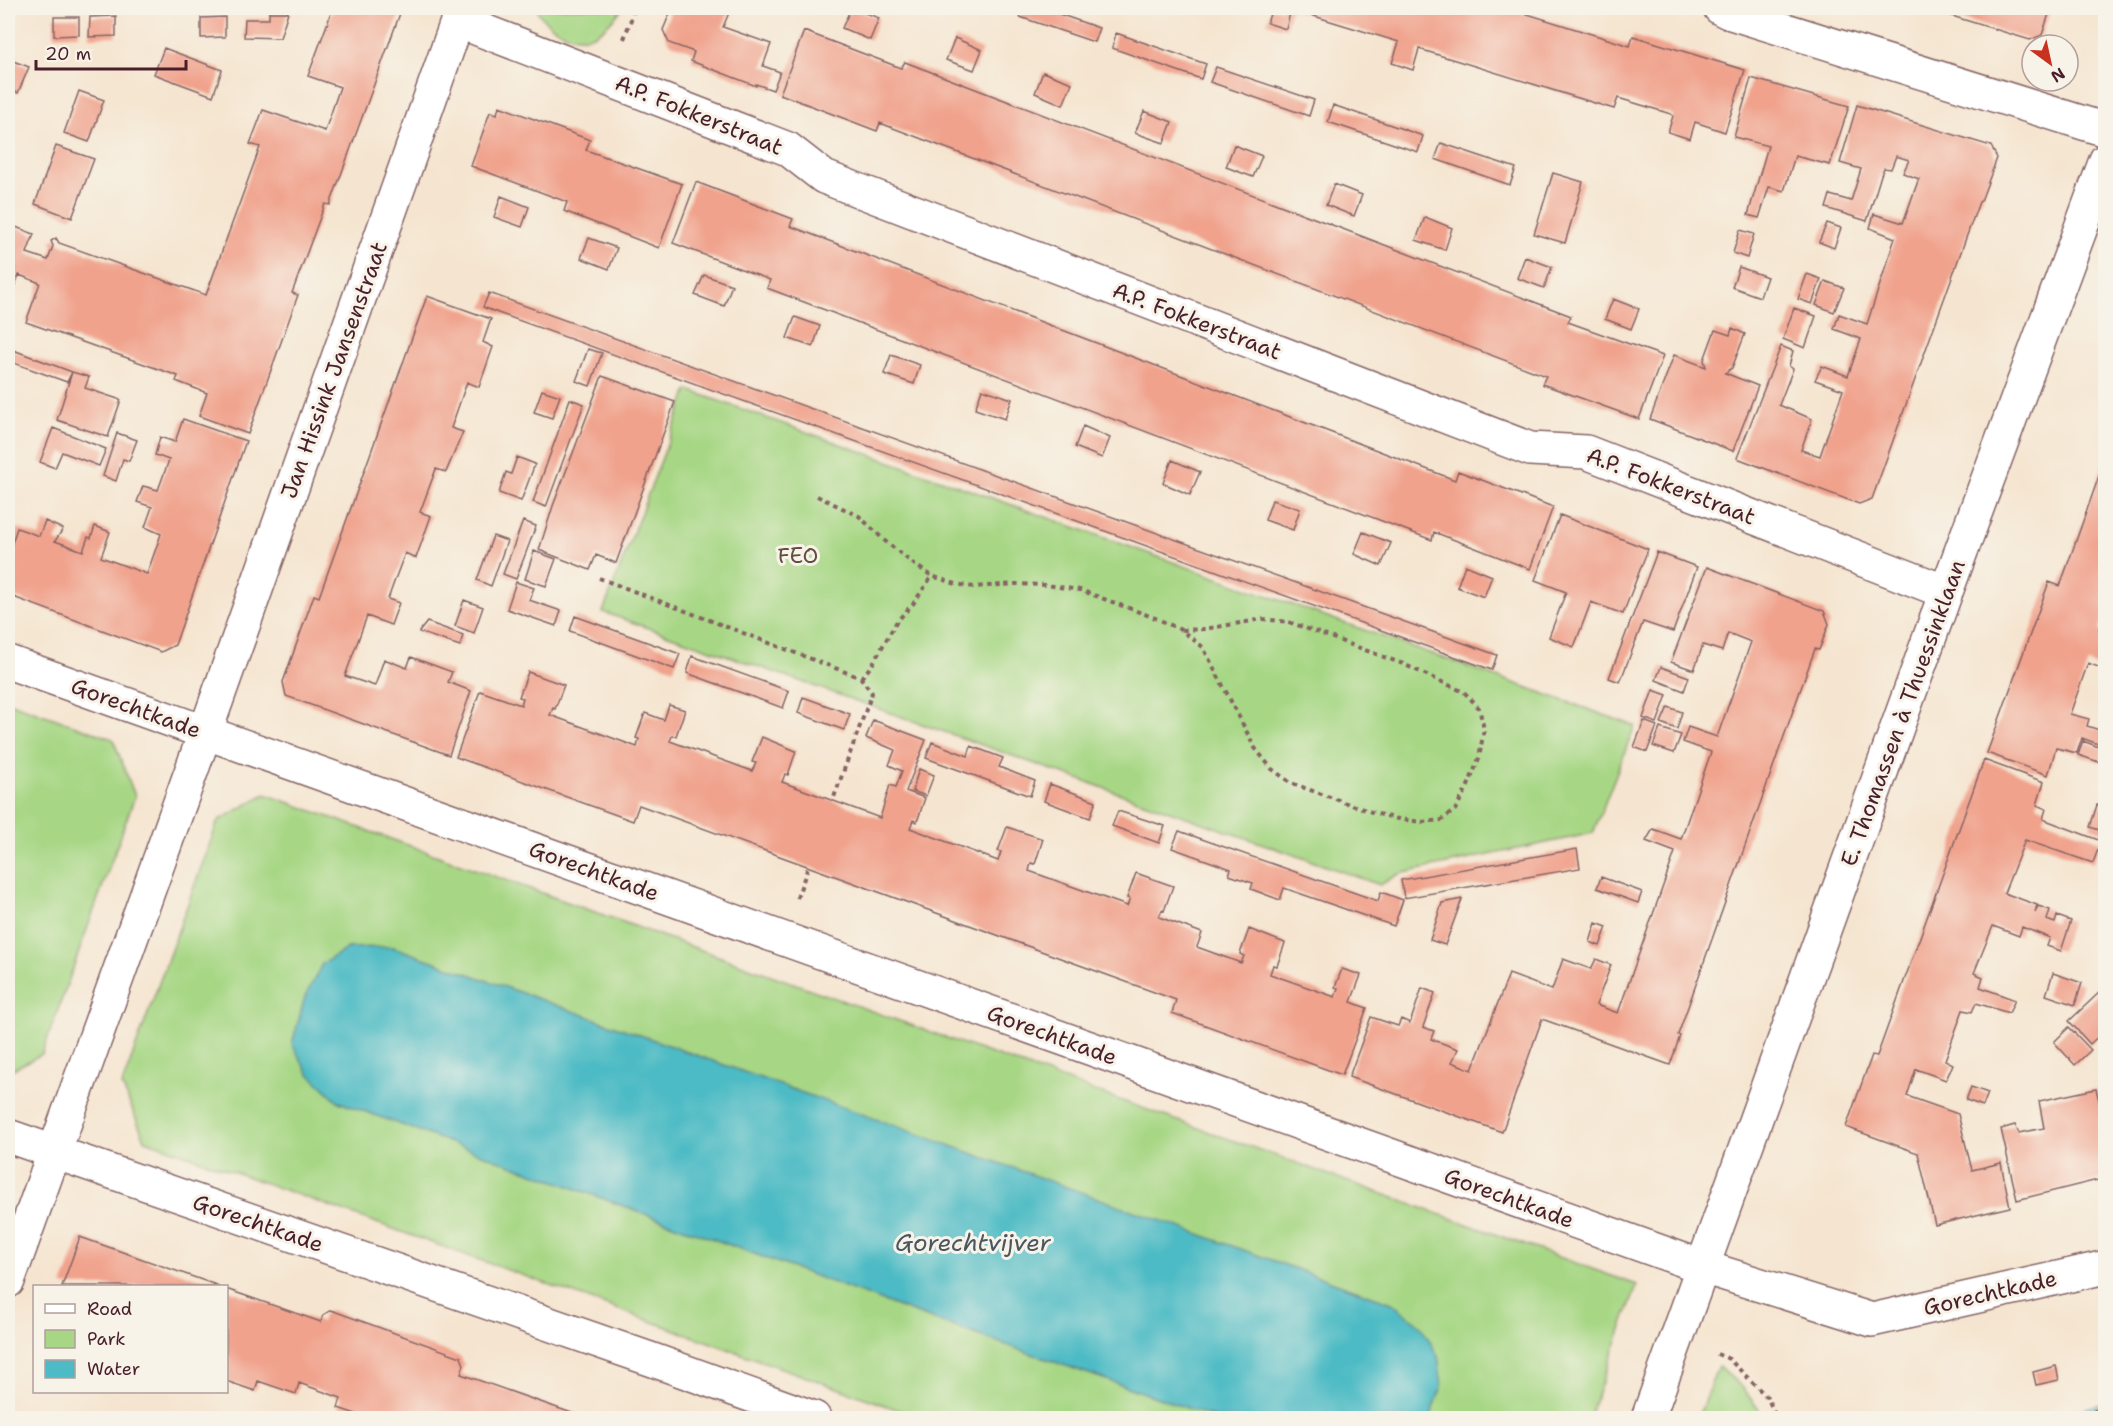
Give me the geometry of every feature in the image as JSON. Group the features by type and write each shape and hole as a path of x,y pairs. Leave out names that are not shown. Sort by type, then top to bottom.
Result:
{"street":[{"path":"1720,8 2106,130"},
{"name":"A.P. Fokkerstraat","path":"460,14 788,149 824,177 1530,449 1586,452 1946,592"},
{"name":"Jan Hissink Jansenstraat","path":"8,1281 460,14"},
{"name":"E. Thomassen à Thuessinklaan","path":"1648,1419 1946,592 2106,160"},
{"name":"Gorechtkade","path":"8,662 1702,1267 1872,1320 2106,1267"},
{"name":"Gorechtkade","path":"8,1136 653,1360 814,1419"}],"path":[{"path":"817,496 859,516 885,541 932,576 974,587 1036,584 1080,590 1181,630 1203,647 1255,748 1272,770 1291,783 1374,813 1398,819 1422,822 1442,820 1455,810 1475,767 1484,729 1479,708 1464,692 1403,664 1288,622 1263,619 1205,629 1181,630"},
{"path":"861,678 872,665 897,621 913,604 932,576"},
{"path":"599,578 861,678 872,693 833,800"},
{"path":"1678,1337 1729,1359 1767,1397 1777,1419"}],"green space":[{"path":"536,8 623,8 607,26 597,33 592,36 579,37 557,30"},
{"name":"FEO","path":"688,390 1635,726 1593,833 1399,874 1380,885 603,612"},
{"path":"8,702 113,739 135,796 42,1054 8,1072"},
{"path":"265,794 1637,1285 1589,1418 1430,1418 1442,1386 1392,1303 393,947 348,948 340,1102 946,1324 1216,1418 921,1418 145,1140 122,1085 218,821"},
{"path":"1718,1366 1742,1387 1765,1418 1698,1418"}],"water":[{"name":"Gorechtvijver","path":"393,947 1392,1303 1421,1326 1438,1356 1442,1386 1430,1418 1216,1418 946,1324 339,1102 309,1074 292,1044 305,997 322,964 348,948"},
{"path":"2105,1403 2105,1418 2048,1418"}],"building":[{"path":"333,8 402,8 330,205 325,204 292,293 298,295 248,434 199,416 207,393 176,381 178,376 26,322 40,283 19,275 8,301 8,224 34,234 27,253 48,260 53,246 51,241 56,238 59,243 206,295 260,147 250,144 263,110 325,131 340,87 308,76"},
{"path":"661,8 731,8 723,27 771,44 763,66 780,72 773,90 756,84 756,86 691,61 694,52 669,43 663,30 670,13 660,10"},
{"path":"851,8 879,18 870,40 842,28"},
{"path":"1023,8 1042,8 1099,28 1094,42 1020,17"},
{"path":"1272,8 1508,8 1630,46 1633,36 1745,70 1725,132 1695,122 1690,139 1668,132 1673,116 1671,114 1618,98 1614,109 1419,49 1413,70 1392,63 1399,42 1291,9 1286,29 1267,23"},
{"path":"1926,8 2051,8 2043,33 2020,33 2020,37"},
{"path":"269,12 288,12 280,38 244,37 245,19 269,19"},
{"path":"116,16 116,36 89,37 90,17"},
{"path":"54,17 79,17 79,35 54,36"},
{"path":"225,17 225,37 201,38 201,18"},
{"path":"804,31 901,68 905,62 1571,316 1568,322 1663,356 1639,419 1542,384 1546,376 880,123 877,131 780,94"},
{"path":"1116,33 1206,64 1201,79 1112,48"},
{"path":"955,38 982,50 974,70 946,60"},
{"path":"164,48 222,70 213,96 154,74"},
{"path":"8,59 29,67 18,93 8,89"},
{"path":"1216,67 1314,100 1309,116 1210,82"},
{"path":"1043,72 1072,83 1063,105 1035,93"},
{"path":"1751,78 1849,106 1830,165 1795,156 1784,191 1769,187 1759,218 1748,215 1768,146 1734,137"},
{"path":"79,91 104,100 89,142 64,133"},
{"path":"1333,105 1423,136 1418,152 1328,122"},
{"path":"1857,105 1991,146 1997,158 1872,499 1859,504 1737,458 1781,346 1793,351 1789,366 1793,369 1779,405 1812,419 1801,450 1820,456 1843,390 1815,380 1822,366 1848,376 1861,339 1834,329 1839,314 1867,324 1895,238 1870,228 1874,214 1903,223 1919,179 1903,173 1909,160 1896,156 1891,169 1884,168 1867,221 1826,208 1830,195 1851,201 1861,169 1840,163"},
{"path":"499,106 590,140 586,150 682,184 659,248 564,211 567,202 471,166 490,112 497,114"},
{"path":"1144,111 1172,122 1164,143 1135,133"},
{"path":"1441,143 1516,168 1510,185 1435,159"},
{"path":"1234,145 1262,156 1253,177 1226,167"},
{"path":"56,146 94,159 72,218 35,204"},
{"path":"1553,173 1583,182 1565,243 1534,234"},
{"path":"696,182 793,219 790,226 1455,480 1458,471 1553,507 1530,569 1434,532 1432,540 767,288 770,280 673,243"},
{"path":"1334,184 1362,195 1354,216 1326,205"},
{"path":"501,196 529,207 522,227 494,217"},
{"path":"1425,217 1452,228 1445,250 1416,240"},
{"path":"1827,223 1841,228 1834,248 1819,242"},
{"path":"1740,230 1754,234 1747,258 1733,253"},
{"path":"589,238 617,248 609,269 581,258"},
{"path":"1525,257 1552,267 1544,288 1517,278"},
{"path":"1739,267 1767,277 1760,297 1732,287"},
{"path":"1807,274 1821,279 1812,304 1798,299"},
{"path":"704,275 732,285 724,306 695,295"},
{"path":"1825,281 1844,288 1834,312 1816,305"},
{"path":"489,293 1497,655 1492,670 498,313 483,307"},
{"path":"427,296 491,319 483,342 493,347 479,387 467,382 451,428 463,432 446,472 436,469 420,512 431,516 416,558 405,553 388,599 399,603 391,625 367,616 345,676 375,686 384,659 407,668 411,657 452,672 448,682 471,691 449,755 286,696 283,682 314,595 319,597"},
{"path":"1613,299 1639,309 1631,329 1605,319"},
{"path":"1794,308 1816,316 1805,348 1783,339"},
{"path":"795,317 820,326 813,347 787,338"},
{"path":"1732,328 1745,334 1732,368 1725,373 1758,386 1733,451 1650,419 1674,355 1706,367 1704,360 1715,330 1730,335"},
{"path":"8,348 72,372 67,382 8,361"},
{"path":"588,349 602,353 590,386 576,381"},
{"path":"891,355 920,365 914,384 884,374"},
{"path":"72,372 89,377 85,388 121,400 108,437 57,420"},
{"path":"602,376 675,402 616,563 596,555 590,570 539,550 553,506"},
{"path":"982,389 1012,399 1005,419 975,409"},
{"path":"542,390 560,396 552,418 534,412"},
{"path":"570,399 584,404 546,507 533,502"},
{"path":"183,419 246,441 175,645 161,652 8,595 8,555 17,528 39,536 45,521 63,529 55,541 83,551 95,526 110,532 101,557 147,574 161,534 145,527 152,507 137,502 143,486 158,490 169,460 155,455 160,437 175,442"},
{"path":"1083,426 1110,438 1102,458 1075,447"},
{"path":"53,428 106,449 99,466 62,452 55,468 40,462"},
{"path":"117,433 137,440 129,461 123,459 116,481 103,476"},
{"path":"517,457 535,464 521,501 499,493 506,472 511,474"},
{"path":"2105,459 2106,614 2099,629 2106,631 2106,670 2088,663 2070,714 2089,719 2087,726 2106,732 2106,747 2082,738 2077,753 2056,748 2048,775 1987,753 2049,582 2060,586"},
{"path":"1172,460 1200,472 1190,495 1163,483"},
{"path":"1272,500 1300,509 1293,530 1265,520"},
{"path":"1560,515 1648,549 1623,614 1591,602 1574,647 1549,637 1566,592 1535,580"},
{"path":"523,521 536,526 516,579 503,574"},
{"path":"1363,532 1391,543 1381,566 1354,554"},
{"path":"493,536 507,541 491,586 477,580"},
{"path":"534,551 556,559 546,586 525,579"},
{"path":"1657,552 1697,567 1673,632 1643,622 1620,682 1609,678"},
{"path":"1465,565 1492,576 1484,597 1457,587"},
{"path":"1707,567 1824,611 1829,624 1819,650 1815,649 1678,1035 1680,1036 1670,1065 1542,1019 1502,1132 1349,1077 1371,1017 1398,1026 1401,1019 1410,1023 1422,988 1435,993 1423,1027 1434,1031 1431,1039 1458,1049 1452,1062 1472,1070 1509,974 1552,990 1563,959 1591,969 1596,959 1611,965 1596,1005 1618,1013 1675,852 1646,841 1653,829 1681,839 1711,752 1683,742 1688,727 1717,737 1751,642 1728,633 1722,651 1703,645 1694,670 1671,662"},
{"path":"516,582 534,588 529,600 561,611 556,626 507,609"},
{"path":"464,600 483,607 474,633 455,626"},
{"path":"575,616 680,654 674,669 570,631"},
{"path":"427,622 463,635 460,646 419,632"},
{"path":"692,656 789,691 783,708 687,673"},
{"path":"1661,667 1689,677 1684,691 1656,680"},
{"path":"528,672 564,685 555,709 553,708 550,715 637,747 639,739 636,738 645,713 664,720 669,705 685,710 676,736 672,736 670,741 752,771 756,763 752,762 762,737 796,751 788,775 785,774 782,782 880,818 890,785 896,787 902,771 889,765 895,750 866,738 873,720 926,740 906,791 925,798 917,822 913,820 910,828 998,861 1001,852 998,851 1007,827 1043,839 1035,864 1031,863 1029,871 1127,906 1130,899 1127,898 1136,873 1173,886 1164,911 1162,910 1159,917 1202,933 1197,947 1241,963 1244,956 1240,954 1249,929 1285,943 1277,966 1273,965 1270,974 1335,997 1338,988 1335,987 1342,969 1361,975 1351,1002 1367,1008 1342,1075 1172,1013 1176,1000 639,805 633,821 456,757 480,691 521,705 523,698 519,697"},
{"path":"1653,690 1667,695 1657,723 1643,718"},
{"path":"803,697 850,714 844,730 798,713"},
{"path":"1668,707 1682,712 1677,729 1661,723"},
{"path":"1644,721 1657,726 1647,752 1634,747"},
{"path":"1660,728 1681,735 1674,753 1653,746"},
{"path":"2083,741 2104,749 2099,762 2078,755"},
{"path":"932,742 968,756 971,746 1003,758 999,767 1035,781 1030,796 926,758"},
{"path":"1984,760 2044,782 2037,805 2046,809 2043,819 2101,841 2093,863 2025,840 2004,893 2037,905 2035,913 2038,906 2050,910 2047,920 2055,923 2057,916 2071,921 2061,951 2047,946 2050,938 2022,927 2019,936 1993,926 1974,973 1983,977 1980,987 2015,1000 2009,1013 1976,1003 1972,1012 1963,1010 1945,1060 1953,1064 1946,1080 1916,1069 1907,1096 1958,1114 1972,1170 2001,1163 2010,1207 1935,1225 1918,1153 1846,1127 1872,1055 1877,1056"},
{"path":"919,769 934,775 926,796 912,791"},
{"path":"1050,784 1096,801 1090,818 1044,801"},
{"path":"2097,805 2106,807 2105,832 2090,827"},
{"path":"1118,811 1165,826 1159,843 1112,826"},
{"path":"1179,831 1378,901 1381,892 1403,900 1394,926 1284,888 1280,900 1251,889 1253,883 1229,875 1231,869 1172,848"},
{"path":"1577,849 1580,868 1404,898 1401,880"},
{"path":"1601,877 1642,892 1638,903 1597,888"},
{"path":"1462,899 1445,945 1430,940 1442,903"},
{"path":"1596,923 1607,927 1600,946 1590,942"},
{"path":"2053,973 2082,983 2075,1005 2046,995"},
{"path":"2103,989 2106,990 2106,1029 2090,1044 2069,1021"},
{"path":"2069,1027 2091,1050 2075,1065 2054,1042"},
{"path":"1971,1087 1988,1093 1983,1106 1966,1100"},
{"path":"2096,1089 2100,1105 2106,1103 2106,1178 2017,1200 2001,1129 2015,1125 2019,1133 2044,1128 2039,1101"},
{"path":"80,1237 216,1285 62,1285"},
{"path":"228,1290 321,1322 323,1315 331,1310 461,1357 464,1365 461,1374 586,1418 368,1418 338,1408 341,1398 299,1383 296,1394 258,1381 255,1391 228,1382"},
{"path":"2056,1366 2059,1380 2036,1385 2033,1372"},
{"path":"2106,1407 2106,1418 2096,1418 2094,1410"}]}
